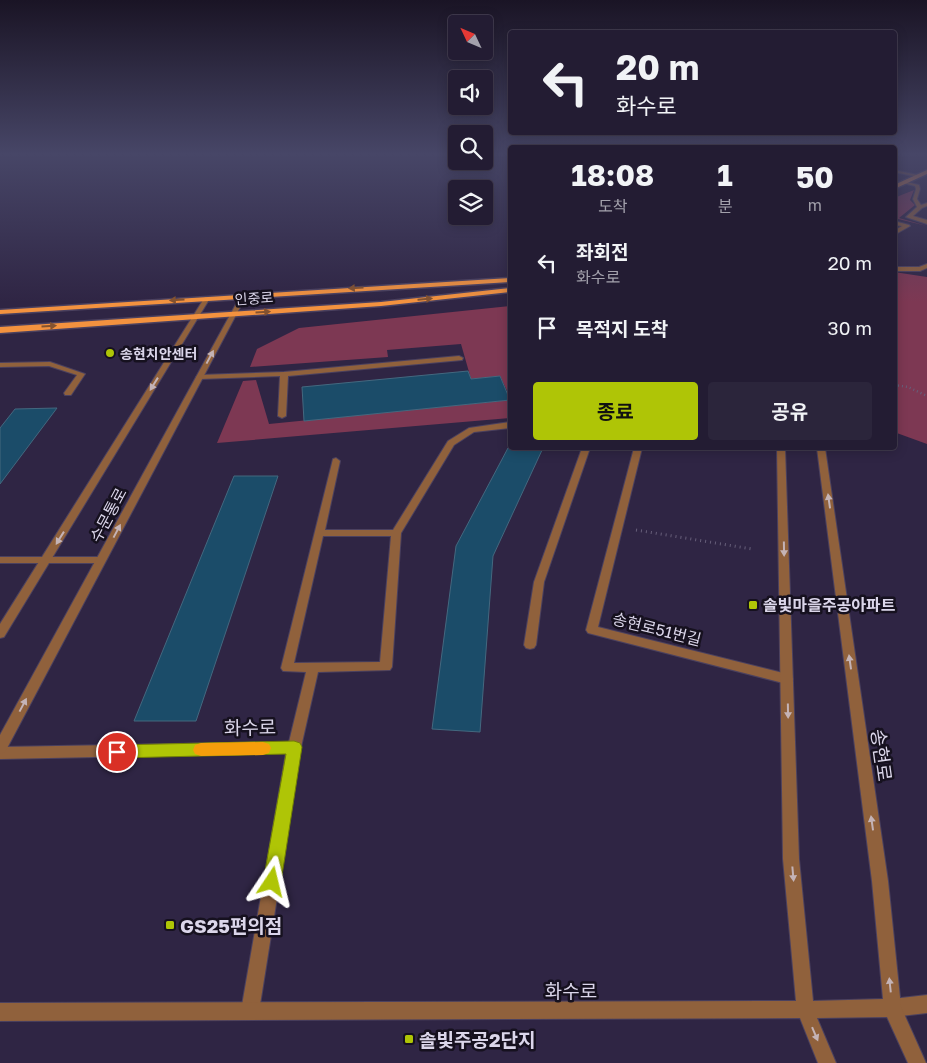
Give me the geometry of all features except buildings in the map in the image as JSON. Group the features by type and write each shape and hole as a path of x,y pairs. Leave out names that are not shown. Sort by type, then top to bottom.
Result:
{"main road":[{"path":"444,282 508,273"},
{"name":"인중로","path":"0,312 444,282 508,280"},
{"name":"인중로","path":"0,330 390,303 508,290"}],"street":[{"path":"918,203 920,207"},
{"path":"927,204 920,207 909,217 927,222"},
{"path":"897,224 907,226 897,231"},
{"path":"897,269 920,269 927,266"},
{"name":"수문통로","path":"0,748 243,296"},
{"name":"수문통로","path":"0,634 207,298"},
{"path":"200,377 284,374 459,358"},
{"path":"0,365 50,364 81,374 68,392"},
{"path":"282,416 284,374"},
{"path":"336,461 287,668 386,667 396,533 451,443 472,430 508,425"},
{"path":"530,645 539,582 585,450"},
{"path":"618,527 637,450"},
{"path":"781,450 792,859 805,1010 827,1063"},
{"name":"송현로","path":"821,450 880,881 892,1008 917,1063"},
{"name":"송현로51번길","path":"618,527 592,630 787,679"},
{"path":"319,533 396,533"},
{"path":"0,560 101,560"},
{"path":"294,747 312,668"},
{"name":"화수로","path":"0,753 294,747 250,1011"},
{"name":"화수로","path":"0,1012 805,1010 892,1008 927,1004"}],"path":[{"path":"897,386 927,396"},
{"path":"618,527 752,549"}],"shaded area":[{"path":"897,203 913,203 915,205 899,218 927,226 897,219"},
{"path":"897,272 927,277 927,444 897,433"},
{"path":"508,306 508,393 500,376 471,379 461,344 387,350 388,357 250,367 257,349 299,328"},
{"path":"256,380 269,424 508,400 508,418 217,443 243,381"}],"slow traffic":[{"path":"201,750 263,748"}],"place":[{"name":"송현치안센터","path":"110,353"},
{"name":"솔빛마을주공아파트","path":"753,605"},
{"name":"GS25편의점","path":"170,925"},
{"name":"솔빛주공2단지","path":"409,1039"}],"route":[{"path":"117,752 294,747 272,882"}]}
